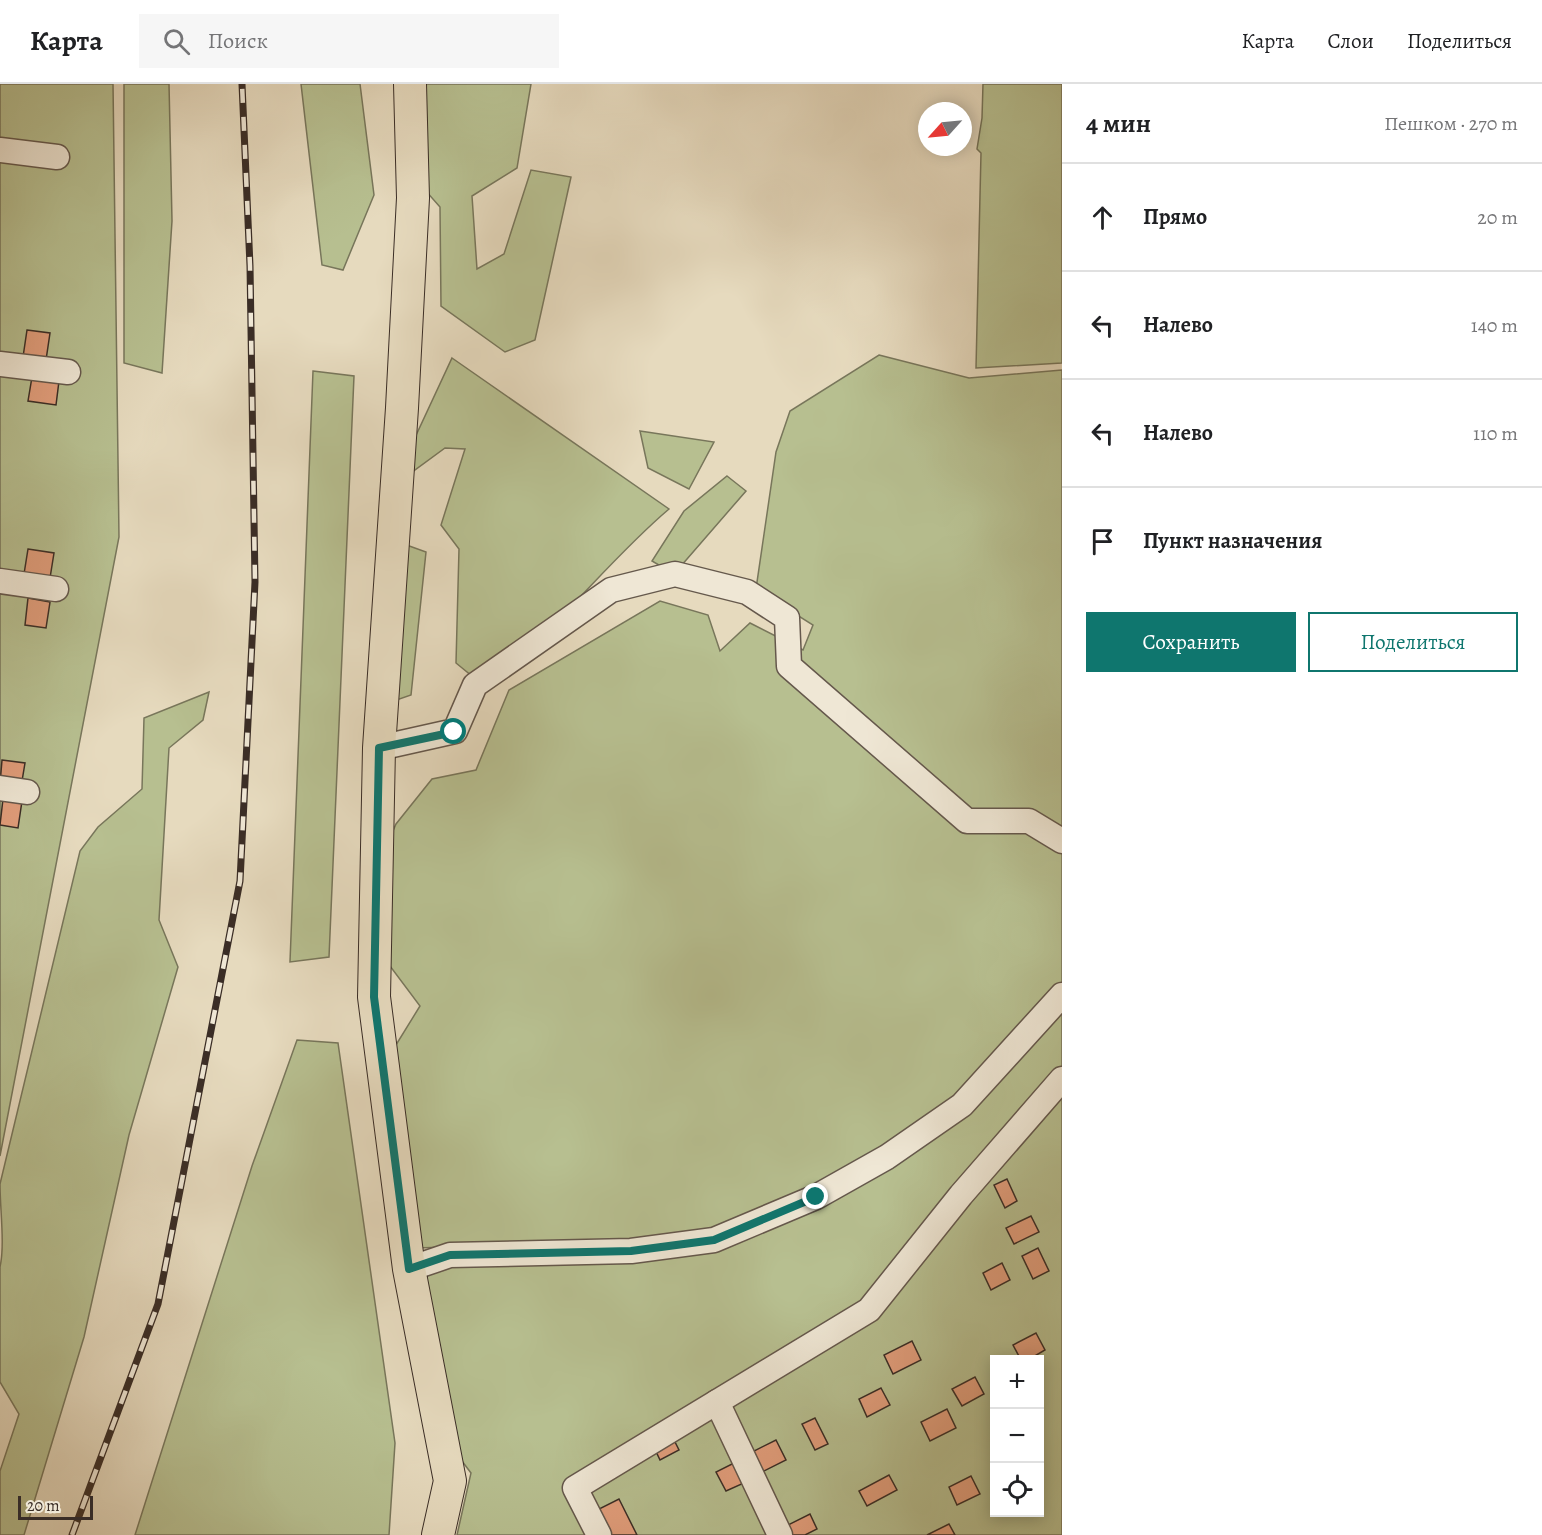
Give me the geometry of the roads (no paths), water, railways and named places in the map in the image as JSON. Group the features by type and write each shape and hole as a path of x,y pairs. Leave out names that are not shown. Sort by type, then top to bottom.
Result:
{"main road":[{"path":"410,84 413,198 402,408 379,748 374,997 409,1269 450,1481 438,1535"}],"street":[{"path":"0,150 57,157"},
{"path":"0,364 68,372"},
{"path":"379,748 454,732 475,686 610,590 675,574 747,592 787,618 789,666 967,821 1029,821 1062,841"},
{"path":"0,581 56,589"},
{"path":"0,788 27,792"},
{"path":"409,1269 450,1255 631,1251 714,1240 816,1197 887,1158 962,1105 1062,995"},
{"path":"599,1535 576,1488 869,1310 961,1195 1062,1079"},
{"path":"717,1402 780,1535"}],"railway":[{"path":"72,1535 158,1304 240,881 255,582 250,266 242,84"}]}
